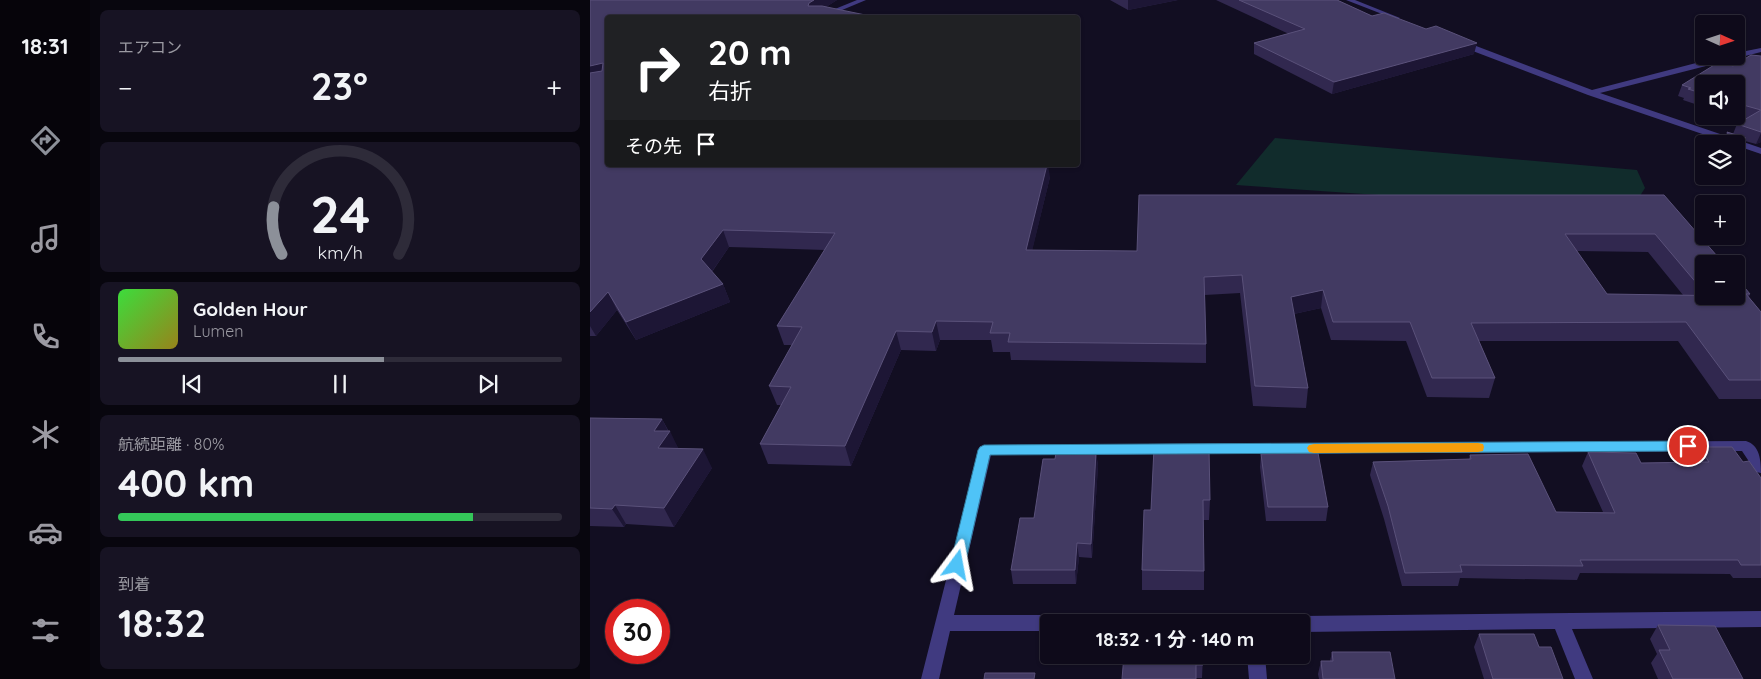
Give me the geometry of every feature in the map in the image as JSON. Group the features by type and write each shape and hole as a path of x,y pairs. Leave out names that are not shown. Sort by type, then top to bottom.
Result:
{"street":[{"path":"824,15 863,0"},
{"path":"1349,0 1404,21"},
{"path":"1449,38 1591,94 1761,151"},
{"path":"1745,54 1761,50"},
{"path":"1745,60 1752,62"},
{"path":"1591,94 1700,65"},
{"path":"930,679 984,450 1746,446 1761,468"},
{"path":"1310,624 1761,619"},
{"path":"1560,620 1584,679"},
{"path":"944,623 1040,623"},
{"path":"1257,664 1258,679"}],"green space":[{"path":"1275,138 1637,170 1645,188 1638,199 1436,199 1236,185"}],"building":[{"path":"590,0 814,0 808,6 822,6 865,15 605,15 605,167 1047,167 1026,250 1137,251 1139,195 1664,195 1695,231 1695,245 1707,245 1716,255 1695,255 1695,281 1655,234 1565,234 1607,294 1695,295 1695,305 1745,305 1745,288 1750,294 1746,294 1761,312 1761,380 1729,380 1686,322 1471,323 1495,378 1432,378 1410,322 1333,322 1323,290 1291,297 1308,388 1255,386 1242,275 1204,277 1206,344 1008,342 1010,333 990,333 993,322 936,321 932,332 896,331 845,446 760,444 791,387 769,386 802,327 777,326 835,233 723,230 701,259 723,284 626,322 608,292 590,312 590,73 602,71 603,63 590,66"},
{"path":"1239,0 1337,0 1372,16 1384,13 1426,29 1436,26 1477,43 1334,82 1254,43 1305,29"},
{"path":"1751,55 1761,56 1761,110 1745,106 1745,75 1698,75 1714,65 1745,65 1745,59"},
{"path":"1695,77 1695,91 1682,85"},
{"path":"1761,110 1761,132 1740,125 1745,125 1745,119"},
{"path":"590,418 662,419 654,431 670,431 658,448 703,449 664,508 615,505 612,509 590,508"},
{"path":"1699,447 1732,447 1743,462 1749,461 1761,478 1761,565 1741,565 1738,560 1580,560 1583,566 1460,565 1462,572 1405,573 1388,506 1373,462 1471,459 1470,455 1528,454 1556,512 1615,513 1588,452 1636,453 1641,463 1709,462"},
{"path":"1154,448 1209,449 1210,500 1203,500 1204,571 1142,570 1144,510 1151,510"},
{"path":"1096,452 1091,544 1077,543 1075,570 1011,570 1020,518 1034,518 1043,459 1055,459 1056,453"},
{"path":"1318,453 1328,507 1268,507 1261,454"},
{"path":"1658,625 1715,626 1743,679 1673,679 1659,650 1670,650"},
{"path":"1479,634 1534,634 1539,647 1551,647 1563,679 1493,679"},
{"path":"1332,652 1390,652 1395,679 1323,679 1321,661 1333,661"},
{"path":"1123,664 1203,664 1196,665 1196,679 1122,679"},
{"path":"985,673 1035,673 1034,679 984,679"}],"slow traffic":[{"path":"1314,448 1478,447"}],"route":[{"path":"957,565 984,450 1688,446"}]}
